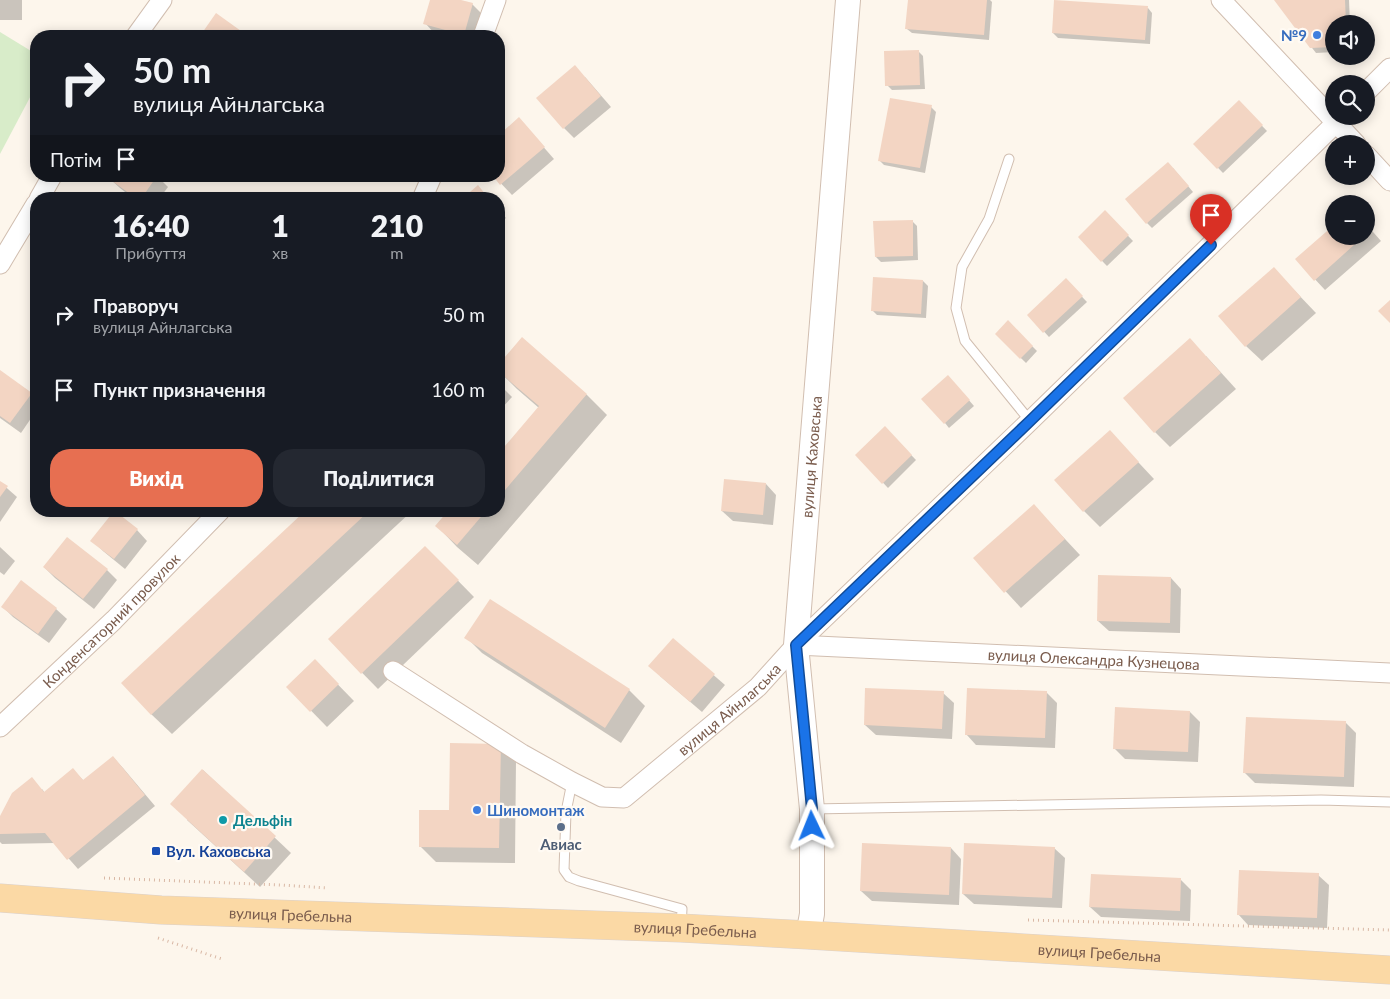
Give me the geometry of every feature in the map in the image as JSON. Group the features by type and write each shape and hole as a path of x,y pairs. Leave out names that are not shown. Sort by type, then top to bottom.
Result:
{"main road":[{"name":"вулиця Гребельна","path":"0,898 161,910 681,928 810,925 1390,970"}],"street":[{"path":"140,30 162,0"},
{"path":"484,30 496,0"},
{"name":"вулиця Каховська","path":"810,925 812,809 796,645 848,0"},
{"path":"1221,0 1325,105"},
{"path":"1375,83 1390,68"},
{"name":"вулиця Айнлагська","path":"393,671 522,754 572,782 602,796 624,798 758,687 796,645 1335,125"},
{"path":"1375,165 1390,181"},
{"path":"0,264 30,214"},
{"name":"Конденсаторний провулок","path":"0,728 114,620 214,517"},
{"name":"вулиця Олександра Кузнецова","path":"796,645 1390,673"}],"lane":[{"path":"1009,159 989,219 962,267 956,308 965,341 1030,421"},
{"path":"572,782 566,812 564,870 569,877 682,909 681,928"},
{"path":"812,809 1321,800 1390,802"}],"path":[{"path":"1026,920 1390,930"},
{"path":"158,938 222,959"}],"green space":[{"path":"0,32 30,50 30,97 0,154"}],"building":[{"path":"430,0 461,0 473,3 465,30 445,30 423,24"},
{"path":"908,0 987,0 984,35 905,29"},
{"path":"1054,0 1148,6 1145,40 1052,33"},
{"name":"№9","path":"1274,0 1345,0 1346,15 1325,15 1325,47 1310,48"},
{"path":"216,13 240,30 204,30"},
{"path":"919,50 920,85 885,86 884,51"},
{"path":"575,65 601,96 563,129 536,98"},
{"path":"890,98 932,105 920,168 878,161"},
{"path":"1239,100 1263,125 1217,169 1193,144"},
{"path":"519,117 545,147 505,181 505,130"},
{"path":"1168,162 1189,186 1146,224 1125,199"},
{"path":"114,182 153,182 146,192 127,192"},
{"path":"478,185 484,192 470,192"},
{"path":"1105,210 1129,235 1101,262 1078,237"},
{"path":"913,220 913,256 875,257 873,221"},
{"path":"1325,233 1325,245 1354,245 1314,281 1295,259"},
{"path":"1274,267 1301,297 1245,347 1218,316"},
{"path":"873,277 923,280 921,314 871,311"},
{"path":"1066,278 1083,296 1043,333 1027,315"},
{"path":"1390,300 1390,323 1378,311"},
{"path":"1008,320 1033,346 1020,359 995,334"},
{"path":"522,337 587,394 505,490 505,446 539,406 505,377 505,357"},
{"path":"1190,338 1221,373 1154,433 1123,398"},
{"path":"0,370 30,392 30,396 10,423 0,416"},
{"path":"948,375 970,400 944,424 921,399"},
{"path":"885,426 912,455 882,484 855,455"},
{"path":"1110,430 1139,462 1083,512 1054,480"},
{"path":"724,479 766,483 763,515 721,511"},
{"path":"0,481 8,486 0,497"},
{"path":"1034,504 1065,539 1004,593 973,558"},
{"path":"109,517 123,517 138,529 114,559 90,541"},
{"path":"299,517 363,517 151,715 121,683"},
{"path":"443,517 481,517 457,545 435,526"},
{"path":"67,537 108,569 83,599 43,567"},
{"path":"425,546 459,580 361,674 328,639"},
{"path":"1098,575 1171,577 1170,623 1097,621"},
{"path":"21,580 57,608 38,634 1,607"},
{"path":"490,599 630,689 605,728 464,638"},
{"path":"673,638 715,674 690,702 648,666"},
{"path":"315,659 339,684 310,712 286,687"},
{"path":"865,688 944,691 942,729 864,725"},
{"path":"967,688 1047,691 1045,738 965,735"},
{"path":"1115,707 1190,711 1188,752 1113,749"},
{"path":"1246,717 1346,721 1344,777 1243,773"},
{"path":"450,743 501,744 499,848 419,847 419,810 449,810"},
{"path":"113,756 145,795 67,860 45,833 0,834 0,816 12,793 32,777 44,792 73,768 83,780"},
{"name":"Дельфін","path":"202,769 276,836 244,872 170,804"},
{"path":"862,843 951,847 949,895 860,891"},
{"path":"964,843 1055,847 1052,898 962,894"},
{"path":"1239,870 1319,873 1317,918 1237,915"},
{"path":"1091,874 1181,878 1180,911 1089,907"}],"place":[{"name":"№9","path":"1317,35"},
{"name":"Шиномонтаж","path":"477,810"},
{"name":"Дельфін","path":"223,820"},
{"name":"Авиас","path":"561,827"},
{"name":"Вул. Каховська","path":"156,851"}],"route":[{"path":"812,826 796,645 1211,245"}]}
